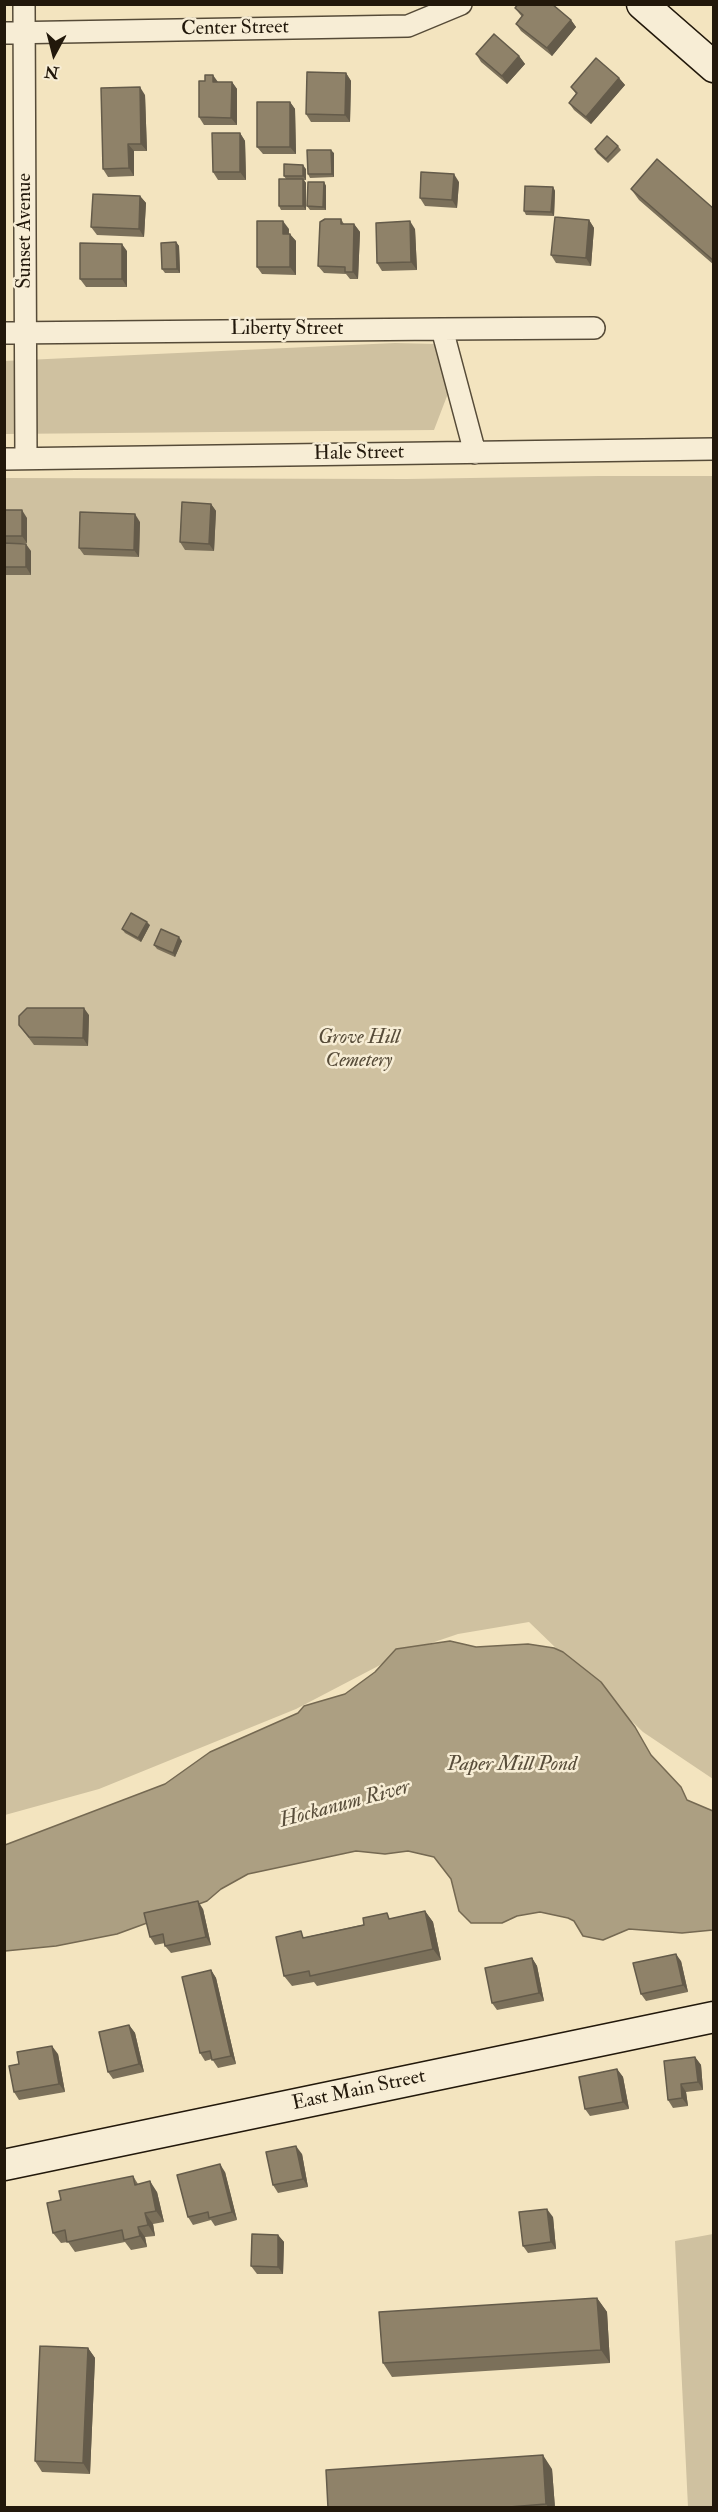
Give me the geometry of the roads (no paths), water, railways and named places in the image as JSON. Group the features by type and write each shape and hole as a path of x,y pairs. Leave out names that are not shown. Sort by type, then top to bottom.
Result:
{"main road":[{"path":"642,4 714,68"},
{"name":"East Main Street","path":"4,2165 714,2017"}],"street":[{"name":"Sunset Avenue","path":"15,458 27,332 15,32 24,4"},
{"name":"Center Street","path":"15,32 408,26 461,4"},
{"name":"Liberty Street","path":"4,333 594,328"},
{"path":"442,329 475,453"},
{"name":"Hale Street","path":"15,458 714,449"}],"water":[{"name":"Paper Mill Pond","path":"450,1641 476,1647 528,1644 554,1648 563,1652 601,1682 635,1727 651,1755 681,1787 687,1800 713,1811 713,1930 682,1933 629,1929 603,1940 583,1936 574,1921 568,1918 540,1912 517,1916 502,1923 471,1923 459,1911 451,1879 434,1857 408,1851 385,1854 356,1851 248,1874 221,1889 207,1901 117,1934 56,1946 5,1951 5,1845 165,1784 210,1752 298,1713 304,1706 345,1694 375,1672 396,1649"}],"park label":[{"name":"Grove Hill Cemetery","path":"359,1050"}],"water label":[{"name":"Hockanum River","path":"345,1805"}]}
